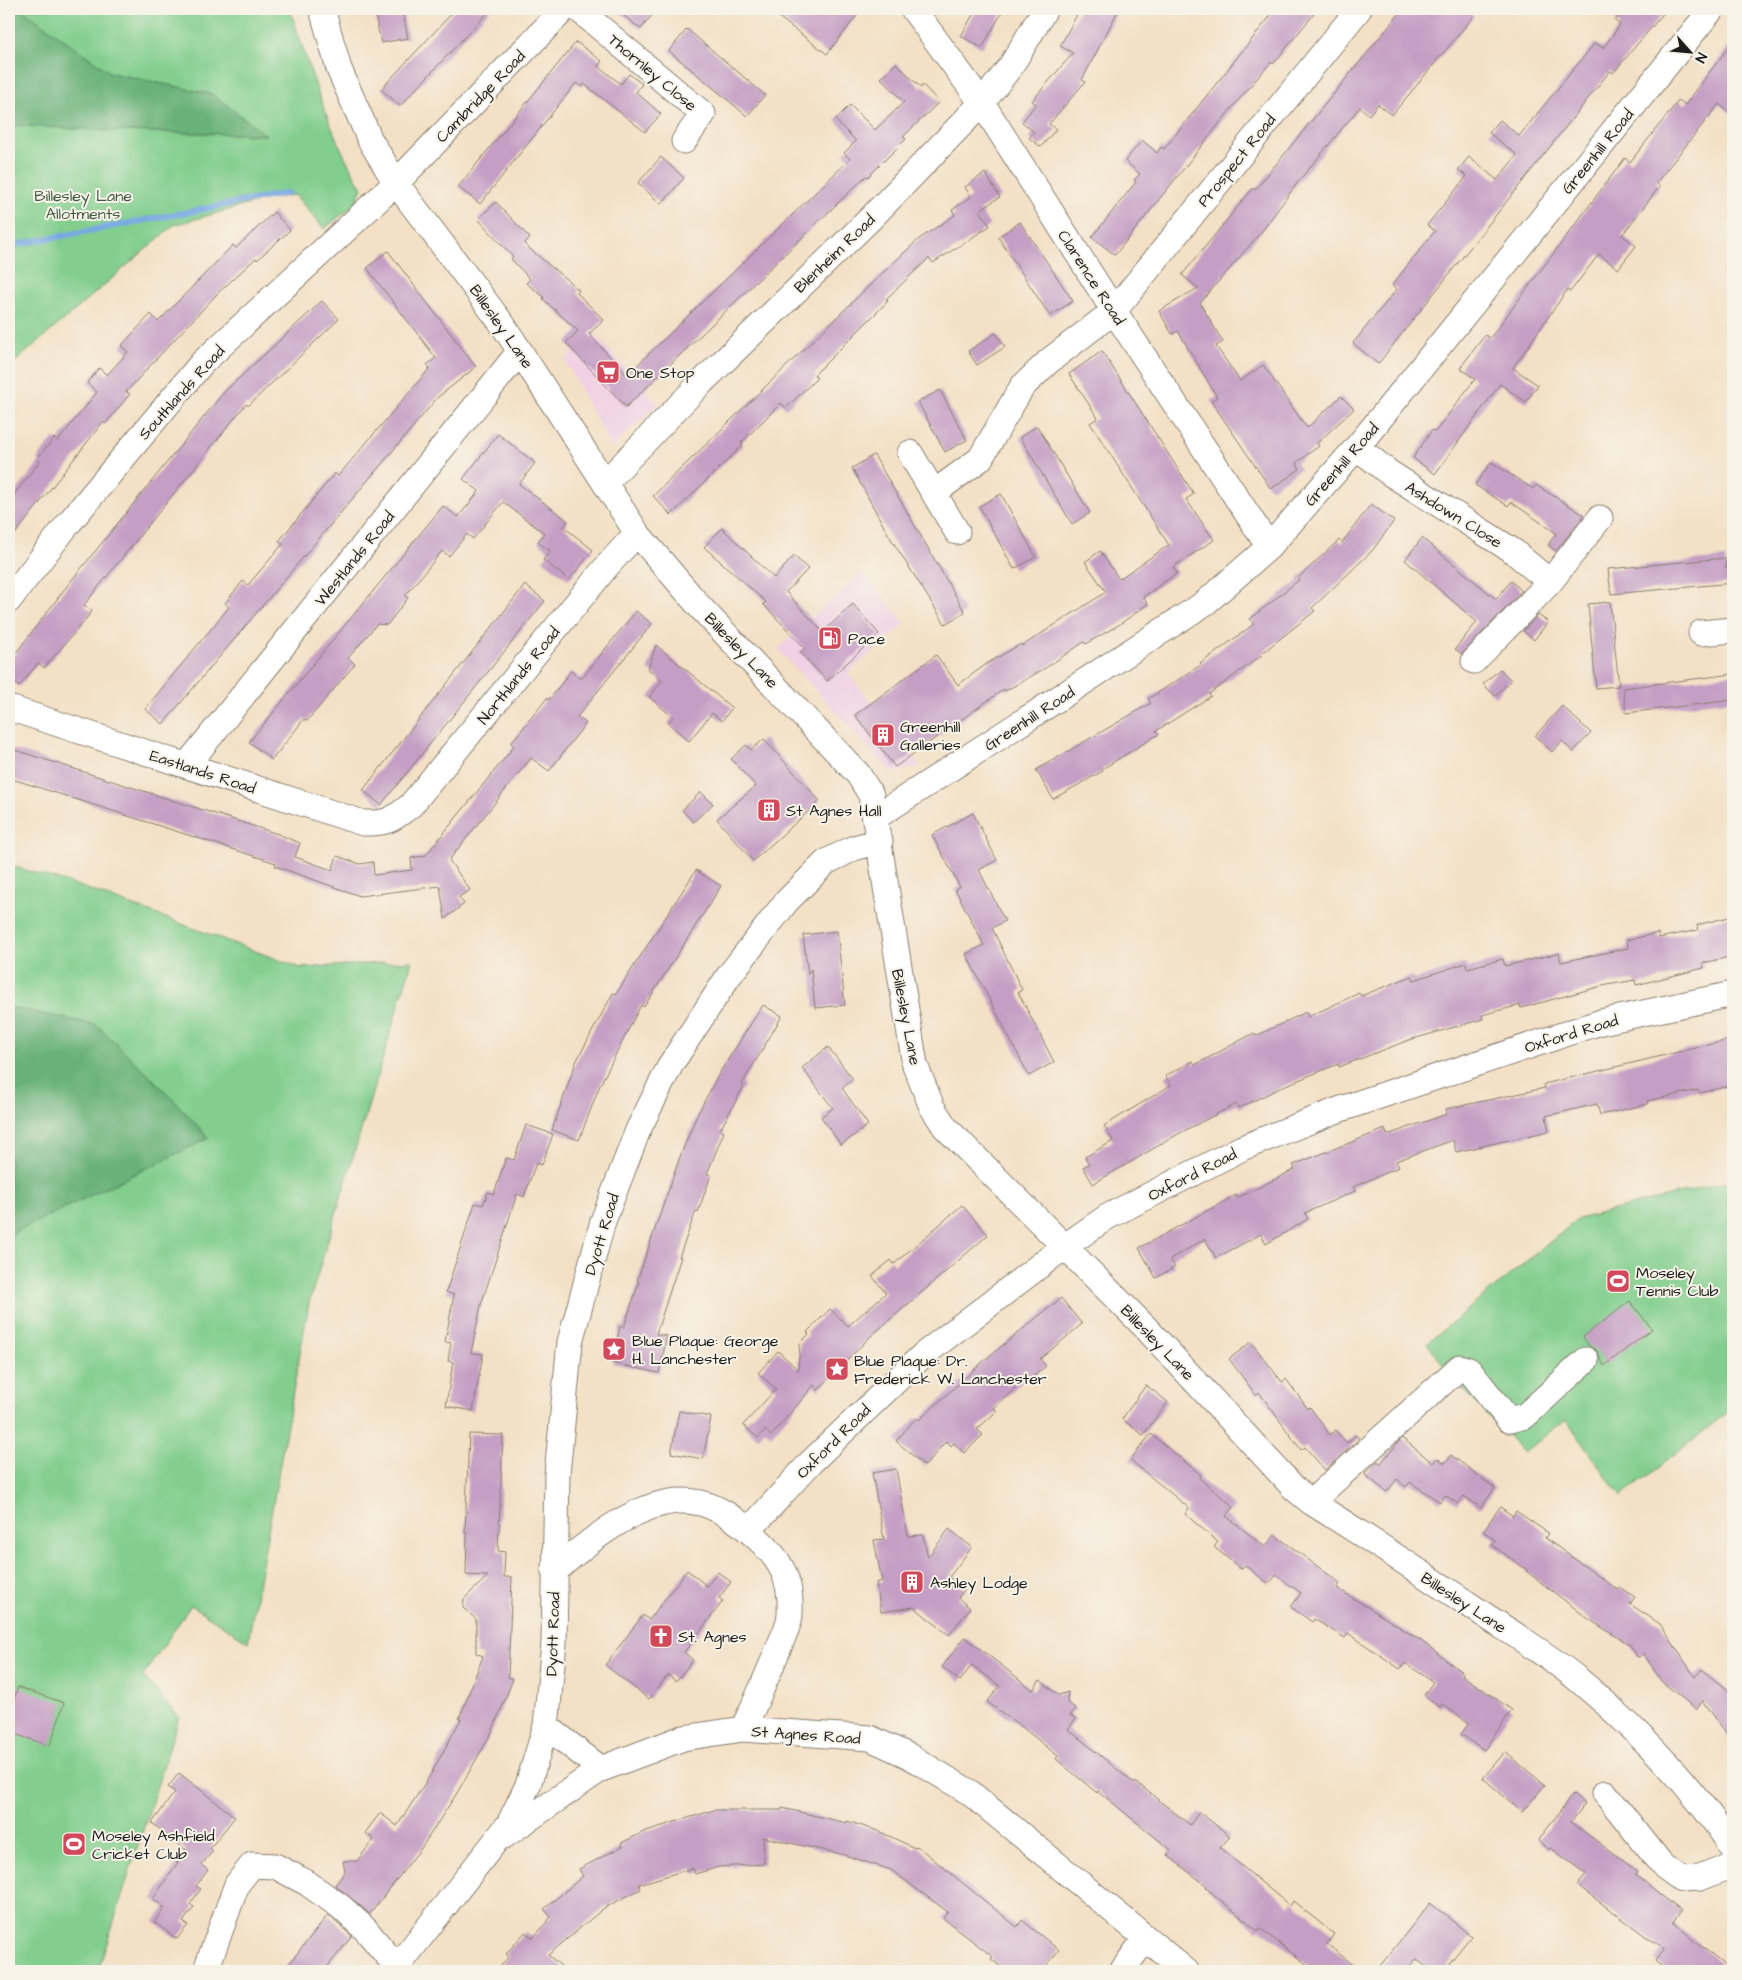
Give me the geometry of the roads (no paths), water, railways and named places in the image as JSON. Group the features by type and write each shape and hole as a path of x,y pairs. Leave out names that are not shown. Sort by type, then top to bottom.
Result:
{"street":[{"name":"Billesley Lane","path":"322,9 340,69 354,106 370,140 396,183 503,324 637,533 700,607 858,774 871,795 878,829 894,949 915,1066 932,1107 945,1127 1145,1327 1294,1488 1311,1502 1477,1610 1579,1680 1626,1722 1671,1768 1720,1828 1733,1848"},
{"name":"Cambridge Road","path":"396,183 564,9"},
{"name":"Thornley Close","path":"578,9 703,114 684,141"},
{"name":"Clarence Road","path":"913,9 982,103 1114,311 1269,547"},
{"name":"Blenheim Road","path":"605,482 698,386 871,218 982,103 1011,66 1045,9"},
{"name":"Prospect Road","path":"935,492 980,459 1022,387 1049,361 1114,311 1359,9"},
{"name":"Greenhill Road","path":"878,829 1206,603 1269,547 1357,448 1712,9"},
{"name":"Southlands Road","path":"9,600 68,524 202,363 396,183"},
{"name":"Westlands Road","path":"187,765 520,351"},
{"name":"Ashdown Close","path":"1357,448 1388,472 1513,551 1557,573"},
{"path":"910,453 935,492 957,532"},
{"path":"1474,661 1557,573 1600,518"},
{"name":"Northlands Road","path":"398,816 411,805 440,772 607,566 637,533"},
{"path":"1701,633 1733,630"},
{"name":"Eastlands Road","path":"9,708 363,823 382,824 398,816"},
{"name":"Dyott Road","path":"546,1726 554,1643 557,1474 570,1342 603,1221 638,1130 671,1064 728,977 786,902 826,862 854,848 878,829"},
{"name":"Oxford Road","path":"749,1530 811,1462 923,1354 1064,1247 1107,1218 1242,1148 1338,1110 1601,1022 1733,994"},
{"path":"1311,1502 1460,1367 1468,1370 1509,1420 1525,1416 1586,1360"},
{"path":"554,1572 582,1546 634,1514 666,1502 696,1502 719,1511 749,1530 781,1565 790,1589 790,1616 766,1681 743,1729"},
{"path":"546,1726 601,1769"},
{"name":"St Agnes Road","path":"395,1969 509,1824 528,1785 546,1726"},
{"name":"St Agnes Road","path":"496,1841 601,1769 683,1738 743,1729 870,1738 909,1756 969,1792 1186,1971"},
{"path":"1605,1793 1662,1865 1681,1879 1700,1878 1733,1865"},
{"path":"207,1967 237,1884 252,1865 275,1866 314,1888 341,1907 366,1930 395,1969"},
{"path":"1122,1971 1145,1939"}],"waterway":[{"path":"9,246 288,193"}],"place":[{"name":"One Stop","path":"608,372"},
{"name":"Pace","path":"830,638"},
{"name":"Greenhill Galleries","path":"883,735"},
{"name":"St Agnes Hall","path":"769,810"},
{"name":"Moseley Tennis Club","path":"1618,1281"},
{"name":"Blue Plaque: George H. Lanchester","path":"614,1349"},
{"name":"Blue Plaque: Dr. Frederick W. Lanchester","path":"837,1369"},
{"name":"Ashley Lodge","path":"912,1582"},
{"name":"St. Agnes","path":"661,1636"},
{"name":"Moseley Ashfield Cricket Club","path":"74,1844"}],"park label":[{"name":"Billesley Lane Allotments","path":"83,204"}]}
